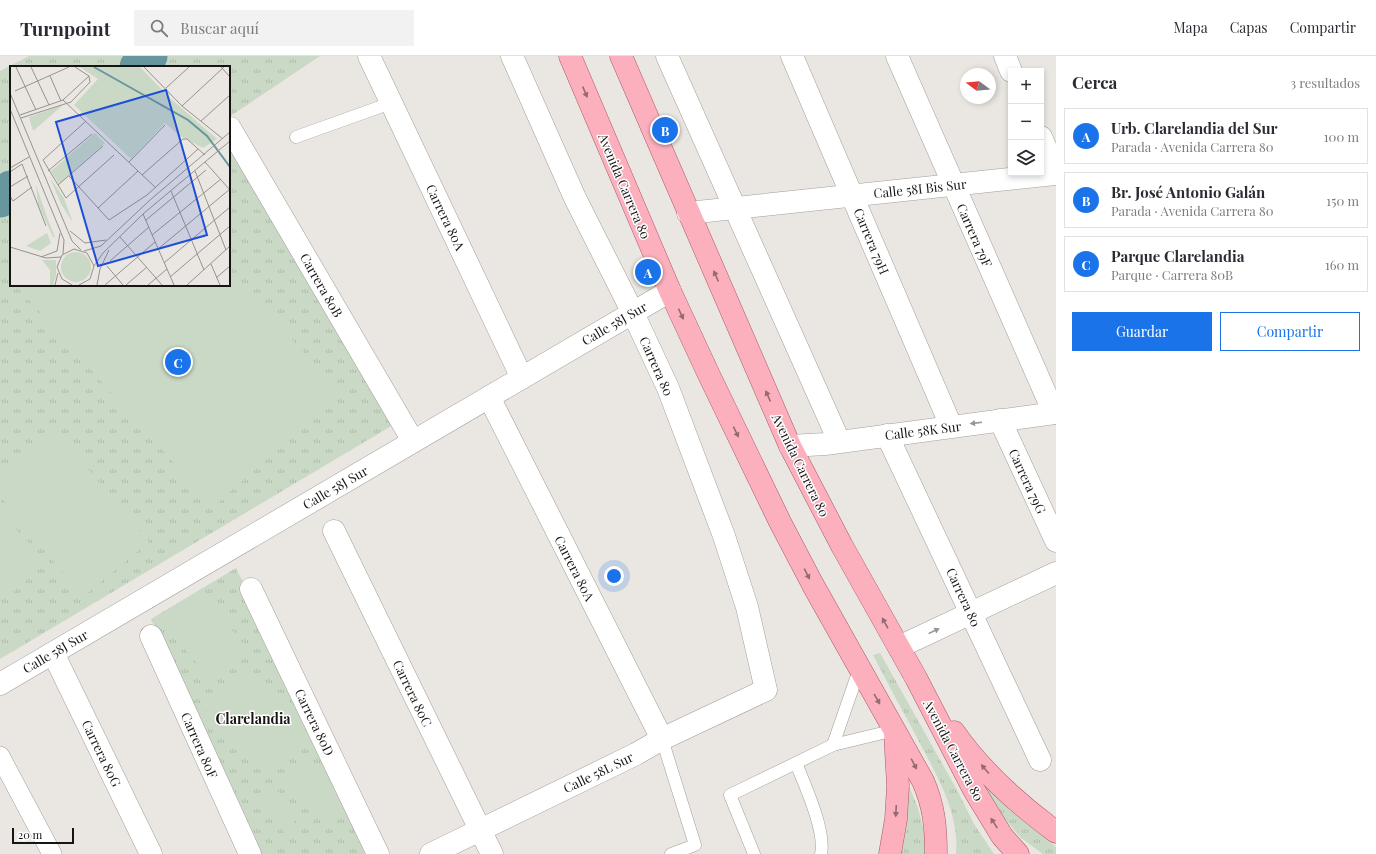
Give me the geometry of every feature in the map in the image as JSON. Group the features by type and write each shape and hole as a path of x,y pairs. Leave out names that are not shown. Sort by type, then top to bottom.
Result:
{"main road":[{"name":"Avenida Carrera 80","path":"570,56 670,291 780,522 813,585 913,760 928,792 936,830 936,854"},
{"name":"Avenida Carrera 80","path":"621,56 790,446 842,546 916,678 974,790 1002,836 1018,854"},
{"path":"916,678 958,737 989,774 1056,832"},
{"path":"890,854 896,819 898,786 895,730"}],"street":[{"name":"Carrera 80A","path":"369,56 522,378"},
{"name":"Carrera 80","path":"512,56 575,198 633,313 668,388 724,536 747,607 766,690"},
{"path":"667,56 839,441"},
{"name":"Carrera 79H","path":"792,56 952,426"},
{"name":"Carrera 79F","path":"897,56 1055,413"},
{"path":"1005,56 1010,68"},
{"name":"Carrera 80B","path":"230,128 413,442"},
{"path":"1042,140 1056,172"},
{"name":"Calle 58I Bis Sur","path":"688,213 954,185 1056,172"},
{"name":"Calle 58J Sur","path":"0,684 670,291"},
{"name":"Carrera 80A","path":"489,397 662,739"},
{"name":"Calle 58K Sur","path":"790,446 825,444 1055,413"},
{"name":"Carrera 79G","path":"1000,420 1056,541"},
{"name":"Carrera 80","path":"887,435 1040,760"},
{"name":"Carrera 80C","path":"334,531 492,854"},
{"path":"899,647 1056,573"},
{"name":"Carrera 80D","path":"252,589 378,854"},
{"name":"Carrera 80F","path":"151,636 250,854"},
{"name":"Carrera 80G","path":"53,652 151,854"},
{"name":"Calle 58L Sur","path":"431,854 636,754 662,739 766,690"},
{"path":"0,756 52,854"}],"lane":[{"path":"296,137 391,102"},
{"path":"833,745 860,668"},
{"path":"754,854 730,795 833,745 895,730"},
{"path":"662,739 695,845 671,854"},
{"path":"796,763 820,828 823,846 821,854"}],"green space":[{"path":"29,56 320,56 230,116 230,66 10,66 10,286 230,286 230,150 393,425 0,659 0,71"},
{"path":"230,270 340,393 213,507 22,292 29,286 230,286"},
{"path":"57,432 149,542 83,597 0,496 0,481"},
{"path":"0,512 46,562 6,599 0,592"},
{"path":"236,568 376,854 260,854 151,619"},
{"path":"200,594 247,647 211,679 164,626"},
{"path":"880,653 957,790 974,824 994,854 956,854 954,822 950,807 930,762 873,655"},
{"path":"248,671 308,733 265,775 205,712"},
{"path":"305,756 346,801 322,823 281,779"},
{"path":"905,777 918,808 925,835 925,854 902,854 907,822"},
{"path":"982,783 1021,819 1056,847 1056,854 1043,854 1021,838 995,807"},
{"path":"273,786 301,816 284,832 256,802"}],"waterway":[{"path":"139,66 149,56"},
{"path":"0,199 10,190"}],"place":[{"name":"Br. José Antonio Galán","path":"665,130"},
{"name":"Urb. Clarelandia del Sur","path":"648,272"},
{"name":"Parque Clarelandia","path":"178,362"}],"district":[{"name":"Clarelandia","path":"253,718"}]}
